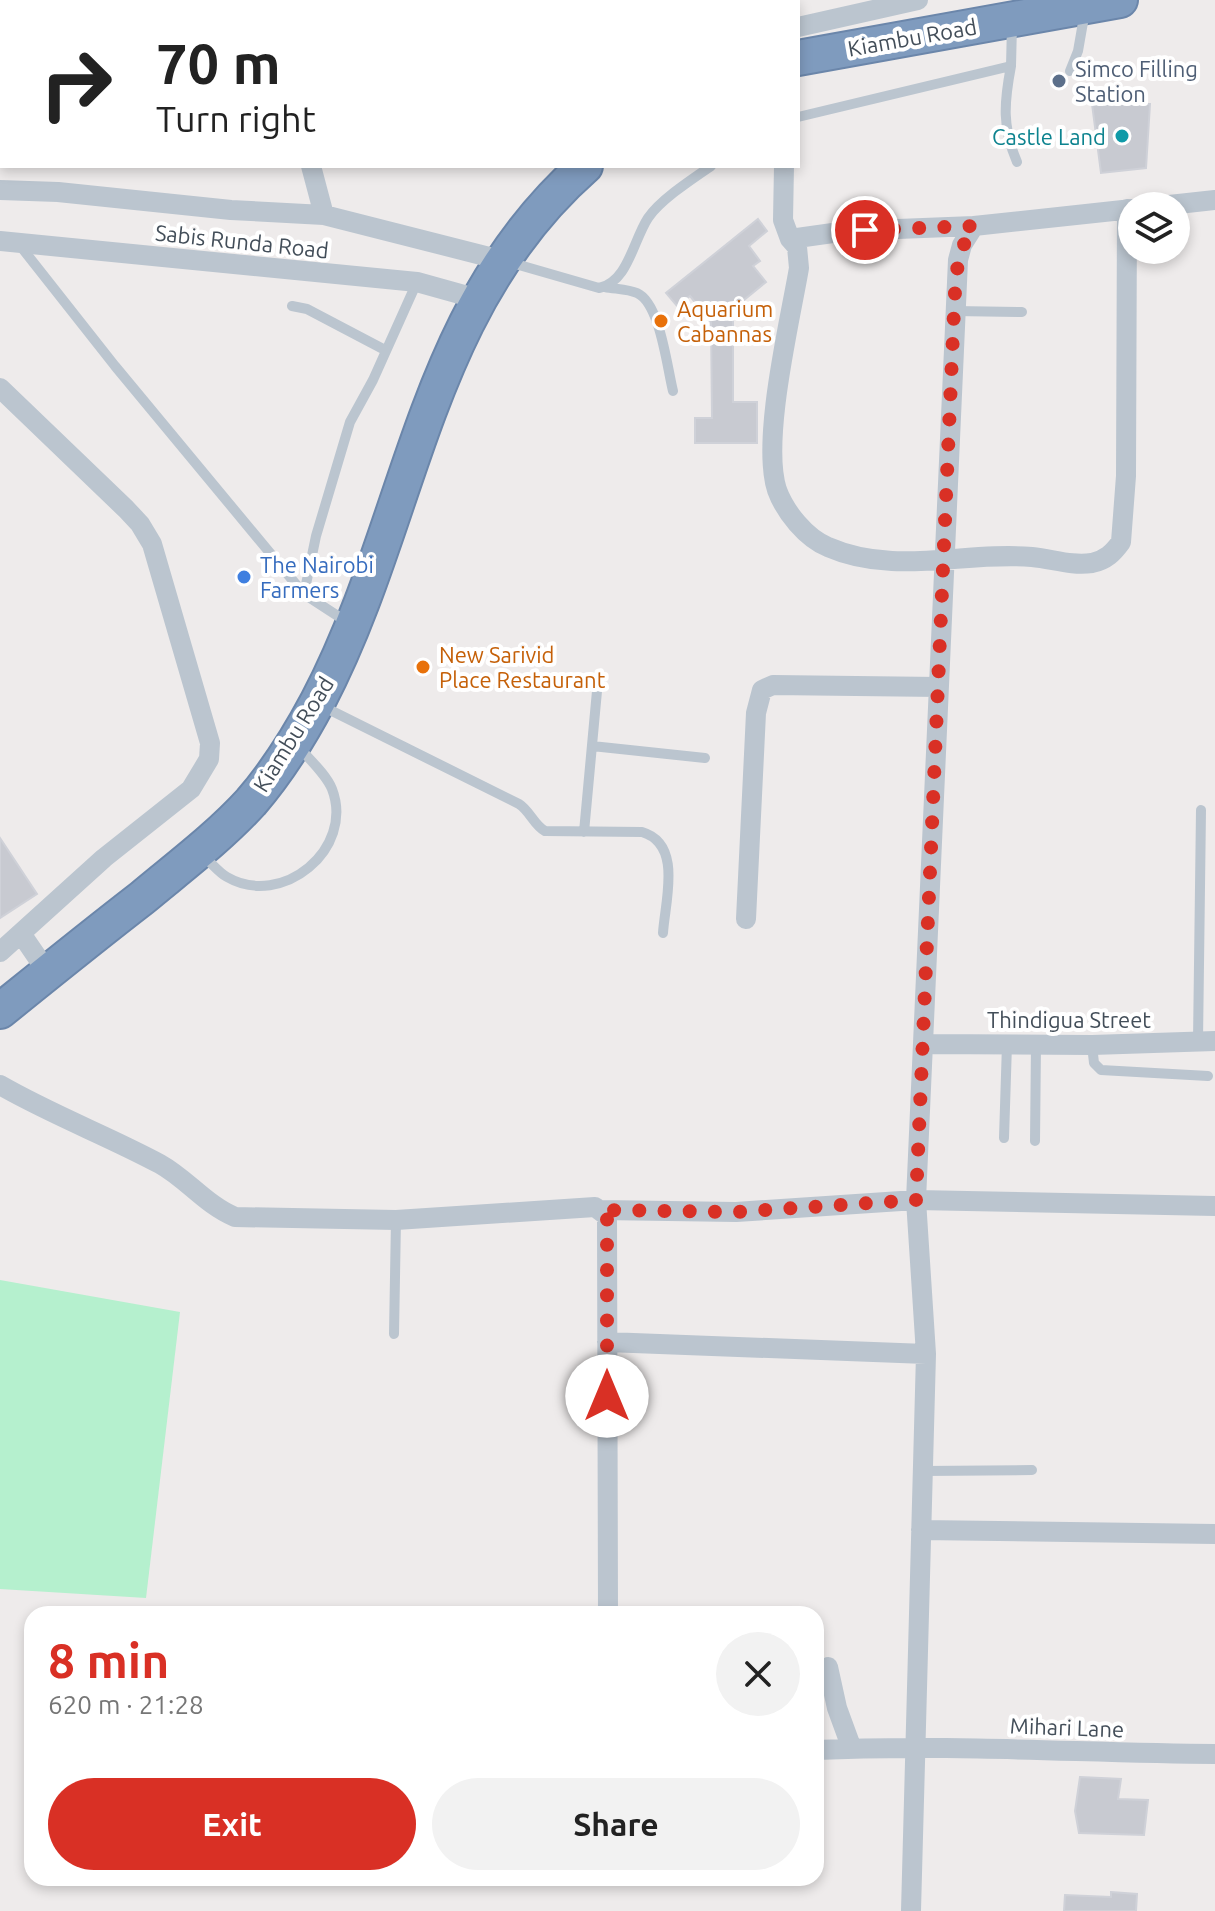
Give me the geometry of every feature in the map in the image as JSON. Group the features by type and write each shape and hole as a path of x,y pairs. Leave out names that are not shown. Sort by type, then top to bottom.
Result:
{"highway":[{"name":"Kiambu Road","path":"800,58 1120,0"},
{"name":"Kiambu Road","path":"0,1011 199,852 252,800 317,704 352,625 433,396 465,322 501,260 567,182 583,168"}],"street":[{"path":"800,27 918,0"},
{"path":"312,168 324,215"},
{"path":"784,168 783,220 790,239 797,247 799,268 771,452 777,489 800,526 818,543 855,557 922,563 1031,557 1075,564 1105,559 1121,542 1126,476 1129,264"},
{"path":"0,190 58,192 231,210 324,215 501,260"},
{"path":"1190,203 1215,200"},
{"path":"790,239 847,231 974,226 1118,210"},
{"path":"911,1911 926,1354 916,1200 954,311 958,260 962,245 974,226"},
{"name":"Sabis Runda Road","path":"9,242 417,282 478,299"},
{"path":"0,388 126,509 152,544 210,743 209,759 191,789 104,858 0,952"},
{"path":"746,919 756,713 762,690 773,685 939,687"},
{"path":"22,935 48,973"},
{"name":"Thindigua Street","path":"923,1044 1092,1045 1206,1041"},
{"path":"0,1085 161,1164 222,1212 235,1217 396,1220 595,1207 601,1210 607,1216 608,1606"},
{"path":"601,1210 736,1212 916,1200 1215,1206"},
{"path":"607,1342 926,1354"},
{"path":"921,1530 1215,1534"},
{"path":"828,1667 837,1708 852,1749"},
{"name":"Mihari Lane","path":"824,1750 917,1746 1215,1754"}],"lane":[{"path":"1070,71 1078,51 1086,5"},
{"path":"1012,19 1011,66 1004,105 1008,141 1017,162"},
{"path":"800,117 1011,66"},
{"path":"605,287 623,272 635,239 650,214 708,168"},
{"path":"9,242 304,594 352,625"},
{"path":"501,260 599,288 636,292 648,301 655,314 673,391"},
{"path":"304,594 316,536 350,422 373,380 417,282"},
{"path":"292,306 307,309 385,350"},
{"path":"954,311 1022,312"},
{"path":"584,832 597,691"},
{"path":"317,704 519,804 545,831 642,832 660,841 669,860 663,933"},
{"path":"199,852 227,877 254,885 278,883 307,872 325,851 334,832 338,810 331,786 293,740"},
{"path":"592,746 705,758"},
{"path":"1201,810 1206,1041"},
{"path":"1004,1138 1007,1044"},
{"path":"1035,1141 1036,1044"},
{"path":"1092,1045 1094,1063 1101,1070 1208,1076"},
{"path":"394,1334 396,1220"},
{"path":"923,1471 1032,1470"}],"green space":[{"path":"0,1280 180,1312 146,1598 0,1589"}],"building":[{"name":"Castle Land","path":"1092,104 1150,104 1146,168 1101,173"},
{"path":"758,219 767,231 749,246 760,261 753,266 766,282 733,309 733,402 757,402 757,443 695,443 695,418 712,418 711,322 690,296 677,306 666,293"},
{"path":"0,838 37,894 0,918"},
{"path":"1080,1777 1121,1779 1118,1799 1148,1800 1144,1835 1079,1833 1075,1811"},
{"path":"1111,1892 1137,1894 1136,1911 1064,1911 1065,1895 1111,1897"}],"place":[{"name":"Simco Filling Station","path":"1059,81"},
{"name":"Castle Land","path":"1122,136"},
{"name":"Aquarium Cabannas","path":"661,321"},
{"name":"The Nairobi Farmers","path":"244,577"},
{"name":"New Sarivid Place Restaurant","path":"423,667"}],"route":[{"path":"607,1396 607,1216 601,1210 736,1212 916,1200 954,311 958,260 962,245 974,226 865,230"}]}
